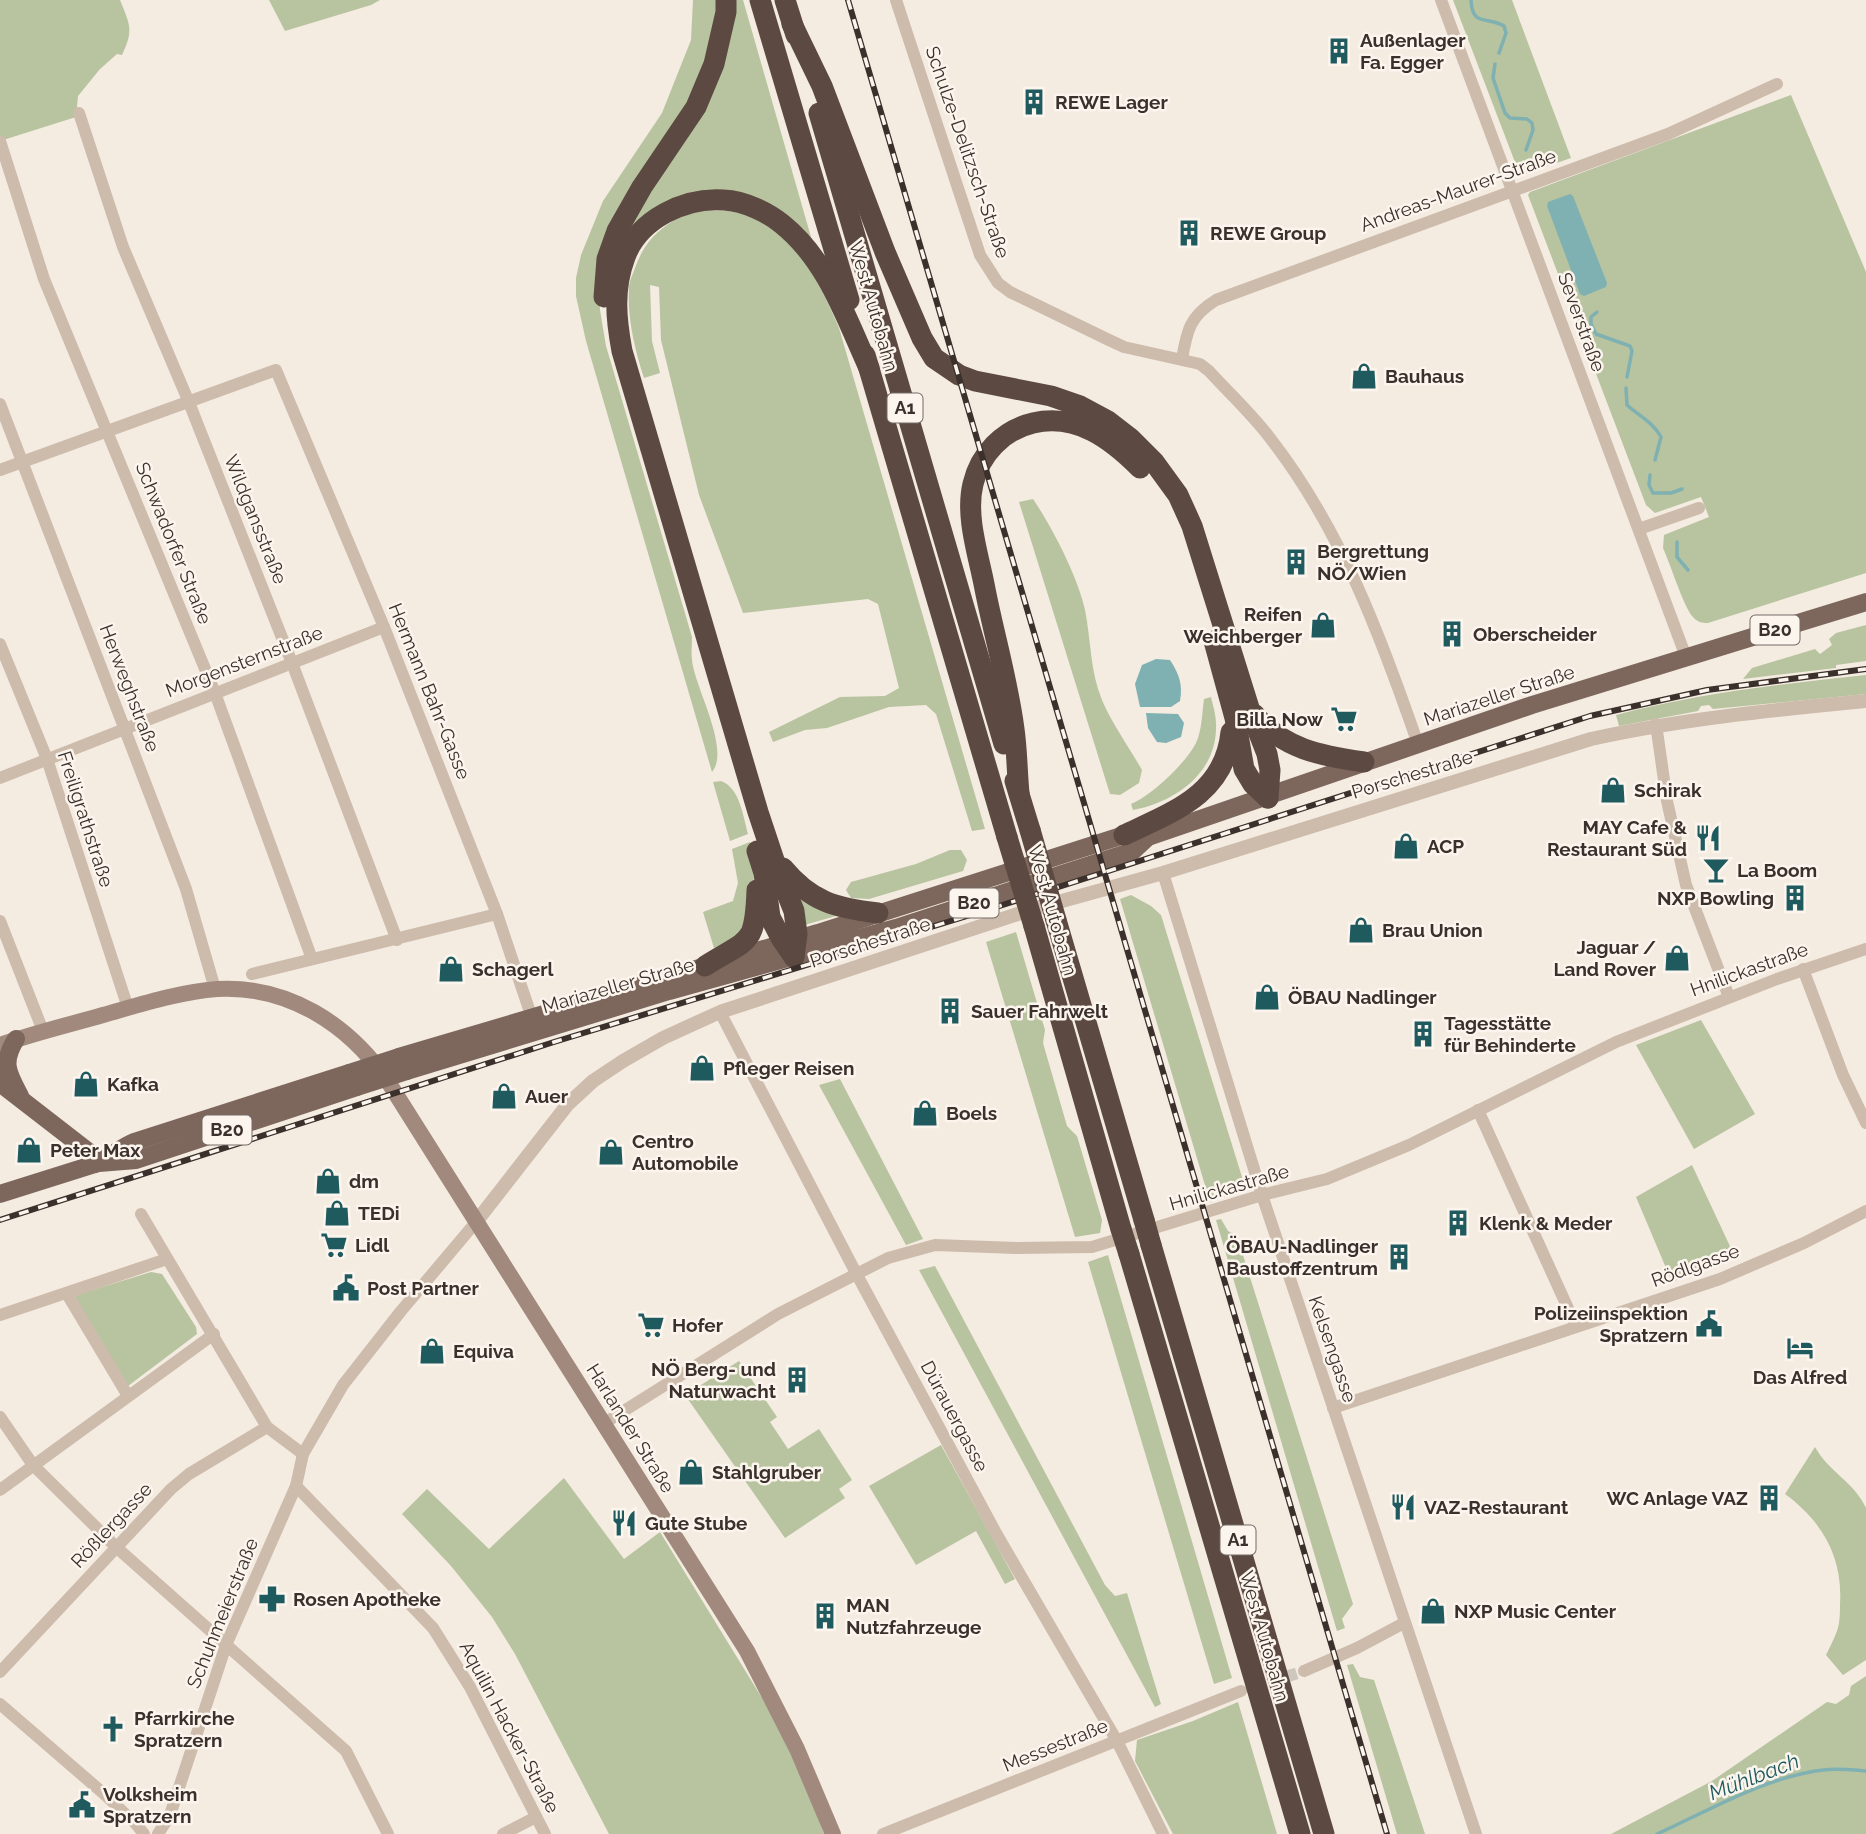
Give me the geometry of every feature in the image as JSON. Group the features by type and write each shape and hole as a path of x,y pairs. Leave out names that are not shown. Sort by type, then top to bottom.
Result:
{"highway":[{"path":"726,0 726,12 714,64 696,107 642,187 617,231 607,259 604,300 613,353 710,681 765,856 794,911 797,934 791,946"},
{"name":"West Autobahn","path":"760,0 1300,1834"},
{"name":"West Autobahn","path":"785,0 1324,1834"},
{"path":"792,23 822,86 885,252 925,345 934,358 975,381 1043,394 1080,406 1108,421 1154,462 1178,495 1192,526 1268,762 1268,798"},
{"path":"705,966 743,944 753,929 765,856 622,351 615,299 625,255 639,234 655,219 672,209 724,200 752,207 781,223 814,256 869,369"},
{"path":"1019,793 1014,729 973,526 972,485 994,444 1012,431 1046,421 1070,423 1108,439 1142,470 1173,514 1187,548 1236,718 1244,769 1253,784 1268,798"},
{"path":"1124,835 1194,799 1208,788 1220,772 1228,754 1231,734 1228,695"},
{"path":"1249,708 1266,729 1291,745 1322,756 1364,762"},
{"path":"765,856 806,892 823,902 850,910 878,913"}],"main road":[{"name":"Mariazeller Straße","path":"534,1023 669,991 878,913 1124,835 1148,837 1268,798 1418,744 1686,657 1866,603"},
{"name":"Mariazeller Straße","path":"0,1194 95,1164 117,1149 134,1142 353,1080 705,966 791,946 909,924 1133,851 1148,837"},
{"name":"Harlander Straße","path":"8,1042 128,1008 215,989 264,993 310,1009 338,1026 370,1056 547,1331 758,1670 797,1749 833,1834"},
{"path":"8,1042 6,1061 22,1099"},
{"path":"0,1083 89,1152 95,1164"}],"street":[{"name":"Schulze-Delitzsch-Straße","path":"896,0 980,255 998,283 1010,292 1125,346 1200,364 1270,437 1329,529 1371,615 1418,744"},
{"name":"Severstraße","path":"1441,0 1686,657"},
{"name":"Andreas-Maurer-Straße","path":"1182,359 1187,330 1195,316 1216,300 1668,134 1777,85"},
{"name":"Wildgansstraße","path":"79,113 123,247 188,400 292,663 397,940"},
{"name":"Schwadorfer Straße","path":"0,141 44,279 215,693 312,959"},
{"name":"Hermann Bahr-Gasse","path":"188,400 276,370 384,627 497,914 534,1023"},
{"path":"0,470 188,400"},
{"name":"Herweghstraße","path":"0,404 186,889 215,989"},
{"path":"1639,529 1699,508"},
{"name":"Morgensternstraße","path":"0,778 384,627"},
{"name":"Freiligrathstraße","path":"0,644 47,759 128,1008"},
{"name":"Porschestraße","path":"296,1486 303,1454 343,1385 568,1104 593,1081 663,1038 720,1012 1033,909 1163,873 1591,738 1656,724 1866,701"},
{"path":"1656,724 1667,802 1686,886 1729,997"},
{"name":"Kelsengasse","path":"1163,873 1262,1195 1476,1834"},
{"path":"252,974 497,914"},
{"path":"0,921 43,1031"},
{"name":"Hnilickastraße","path":"603,1424 778,1314 888,1258 935,1245 1092,1247 1262,1195 1311,1184 1344,1173 1409,1144 1616,1042 1729,997 1866,949"},
{"path":"1803,970 1843,1075 1866,1123"},
{"name":"Dürauergasse","path":"720,1012 996,1533 1117,1741 1163,1834"},
{"path":"1478,1110 1576,1326"},
{"name":"Rödlgasse","path":"1333,1408 1720,1279 1804,1243 1866,1211"},
{"path":"141,1214 267,1427 303,1454"},
{"path":"0,1315 167,1259"},
{"path":"67,1294 128,1396"},
{"path":"0,1490 214,1334"},
{"path":"0,1417 33,1465 116,1547 346,1751 388,1834"},
{"name":"Rößlergasse","path":"0,1672 180,1481 267,1427"},
{"name":"Schuhmeierstraße","path":"158,1834 170,1815 226,1645 296,1486"},
{"name":"Aquilin Hacker-Straße","path":"296,1486 433,1628 470,1687 545,1834"},
{"path":"1304,1671 1357,1648 1404,1623"},
{"name":"Messestraße","path":"883,1834 1241,1691"},
{"path":"0,1704 111,1801 144,1834"},
{"path":"503,1834 536,1816"}],"green space":[{"path":"0,0 120,0 129,33 122,55 117,54 100,69 78,96 76,117 0,141"},
{"path":"269,0 380,0 285,31"},
{"path":"693,0 721,0 709,65 599,283 606,346 692,637 694,671 715,733 717,762 712,772 586,341 576,296 576,278 581,255 603,201 662,113 691,40"},
{"path":"734,0 743,0 813,244 705,193 620,236 700,108"},
{"path":"1453,0 1512,0 1571,158 1525,174 1518,170"},
{"path":"1791,95 1866,272 1866,573 1704,623 1696,620 1689,612 1663,548 1664,535 1709,517 1701,497 1655,513 1646,505 1528,195"},
{"path":"700,210 742,213 770,226 806,265 832,312 839,328 985,829 972,831 936,714 926,705 889,707 827,728 805,730 773,742 769,732 840,697 885,696 899,688 878,604 868,599 743,613 699,495 661,340 659,287 650,285 652,341 660,373 644,378 630,322 630,280 645,247 660,230 678,218"},
{"path":"1033,499 1064,553 1082,597 1095,678 1102,700 1142,770 1139,783 1120,795 1110,794 1019,502"},
{"path":"1866,625 1866,661 1836,665 1836,668 1743,679 1752,668 1815,649 1820,654 1832,645 1829,639 1836,633"},
{"path":"1866,675 1866,694 1713,709 1709,705 1701,706 1698,711 1619,726 1616,715 1709,695"},
{"path":"1211,697 1216,721 1215,741 1202,770 1179,792 1149,806 1133,810 1131,804 1158,786 1191,751 1200,733 1204,699"},
{"path":"721,781 737,796 748,834 730,841 713,782"},
{"path":"750,842 754,873 753,905 734,942 714,948 703,912 733,901 738,883 732,849"},
{"path":"950,850 961,850 967,860 963,871 869,899 851,898 846,890 851,882 916,864"},
{"path":"800,893 843,914 801,926"},
{"path":"1131,895 1161,915 1242,1177 1240,1191 1210,1202 1120,899"},
{"path":"1016,932 1045,1030 1043,1043 1067,1126 1077,1136 1102,1220 1100,1233 1075,1237 986,942"},
{"path":"1701,1020 1755,1114 1694,1149 1636,1045"},
{"path":"840,1079 923,1239 906,1245 819,1085"},
{"path":"1692,1165 1735,1257 1672,1282 1636,1197"},
{"path":"1221,1219 1228,1231 1237,1236 1353,1604 1342,1619 1345,1628 1337,1631 1216,1220"},
{"path":"1108,1255 1232,1678 1214,1684 1088,1262"},
{"path":"935,1266 1105,1585 1115,1596 1127,1593 1161,1704 1155,1707 919,1270"},
{"path":"151,1272 162,1274 196,1327 197,1334 128,1386 74,1300 76,1295"},
{"path":"739,1361 777,1417 770,1422 788,1449 819,1429 852,1480 839,1489 845,1498 785,1538 685,1395"},
{"path":"941,1445 1015,1579 1005,1584 976,1531 916,1565 869,1486"},
{"path":"1815,1447 1855,1491 1866,1508 1866,1660 1843,1675 1826,1655 1840,1618 1840,1587 1834,1556 1828,1541 1810,1516 1785,1494"},
{"path":"564,1478 624,1559 660,1532 797,1760 824,1834 609,1834 515,1654 492,1617 451,1566 402,1514 427,1489 489,1549"},
{"path":"1353,1664 1360,1677 1374,1680 1425,1834 1397,1834 1347,1665"},
{"path":"1866,1676 1866,1834 1611,1834 1712,1781 1827,1702 1836,1704 1849,1695 1851,1686"},
{"path":"1238,1702 1277,1834 1173,1834 1135,1761 1137,1740"}],"water":[{"path":"1570,194 1607,283 1606,287 1584,296 1580,294 1547,206 1548,202"},
{"path":"1156,659 1170,660 1173,665 1181,684 1180,701 1171,707 1140,707 1135,684 1142,665"},
{"path":"1146,713 1178,714 1184,723 1181,737 1166,743 1157,742 1148,728"}],"waterway":[{"path":"1471,0 1477,17 1504,26 1506,33 1499,53"},
{"path":"1495,64 1493,78 1505,113 1510,118 1527,119 1532,123 1533,130 1526,150"},
{"path":"1597,312 1591,317 1596,334 1630,346 1632,351 1627,377"},
{"path":"1626,388 1627,405 1650,423 1661,437 1655,460"},
{"path":"1650,475 1649,485 1653,493 1671,493 1682,489"},
{"path":"1677,542 1677,557 1688,570"},
{"name":"Mühlbach","path":"1657,1834 1738,1796 1780,1780 1828,1769 1866,1771"}],"tunnel":[{"path":"1251,1688 1304,1671"}],"railway":[{"path":"848,0 1387,1834"},
{"path":"0,1220 554,1042 990,909 1590,716 1707,690 1866,669"}],"place":[{"name":"Außenlager Fa. Egger","path":"1339,51"},
{"name":"REWE Lager","path":"1034,102"},
{"name":"REWE Group","path":"1189,233"},
{"name":"Bauhaus","path":"1364,376"},
{"name":"Bergrettung NÖ/Wien","path":"1296,562"},
{"name":"Reifen Weichberger","path":"1323,625"},
{"name":"Oberscheider","path":"1452,634"},
{"name":"Billa Now","path":"1344,719"},
{"name":"Schirak","path":"1613,790"},
{"name":"MAY Cafe & Restaurant Süd","path":"1708,838"},
{"name":"ACP","path":"1406,846"},
{"name":"La Boom","path":"1716,870"},
{"name":"NXP Bowling","path":"1795,898"},
{"name":"Brau Union","path":"1361,930"},
{"name":"Jaguar / Land Rover","path":"1677,958"},
{"name":"Schagerl","path":"451,969"},
{"name":"ÖBAU Nadlinger","path":"1267,997"},
{"name":"Sauer Fahrwelt","path":"950,1011"},
{"name":"Tagesstätte für Behinderte","path":"1423,1034"},
{"name":"Pfleger Reisen","path":"702,1068"},
{"name":"Kafka","path":"86,1084"},
{"name":"Auer","path":"504,1096"},
{"name":"Boels","path":"925,1113"},
{"name":"Peter Max","path":"29,1150"},
{"name":"Centro Automobile","path":"611,1152"},
{"name":"dm","path":"328,1181"},
{"name":"TEDi","path":"337,1213"},
{"name":"Klenk & Meder","path":"1458,1223"},
{"name":"Lidl","path":"334,1245"},
{"name":"ÖBAU-Nadlinger Baustoffzentrum","path":"1399,1257"},
{"name":"Post Partner","path":"346,1288"},
{"name":"Polizeiinspektion Spratzern","path":"1709,1324"},
{"name":"Hofer","path":"651,1325"},
{"name":"Das Alfred","path":"1800,1348"},
{"name":"Equiva","path":"432,1351"},
{"name":"NÖ Berg- und Naturwacht","path":"797,1380"},
{"name":"Stahlgruber","path":"691,1472"},
{"name":"WC Anlage VAZ","path":"1769,1498"},
{"name":"VAZ-Restaurant","path":"1403,1507"},
{"name":"Gute Stube","path":"624,1523"},
{"name":"Rosen Apotheke","path":"272,1599"},
{"name":"NXP Music Center","path":"1433,1611"},
{"name":"MAN Nutzfahrzeuge","path":"825,1616"},
{"name":"Pfarrkirche Spratzern","path":"113,1729"},
{"name":"Volksheim Spratzern","path":"82,1805"}]}
